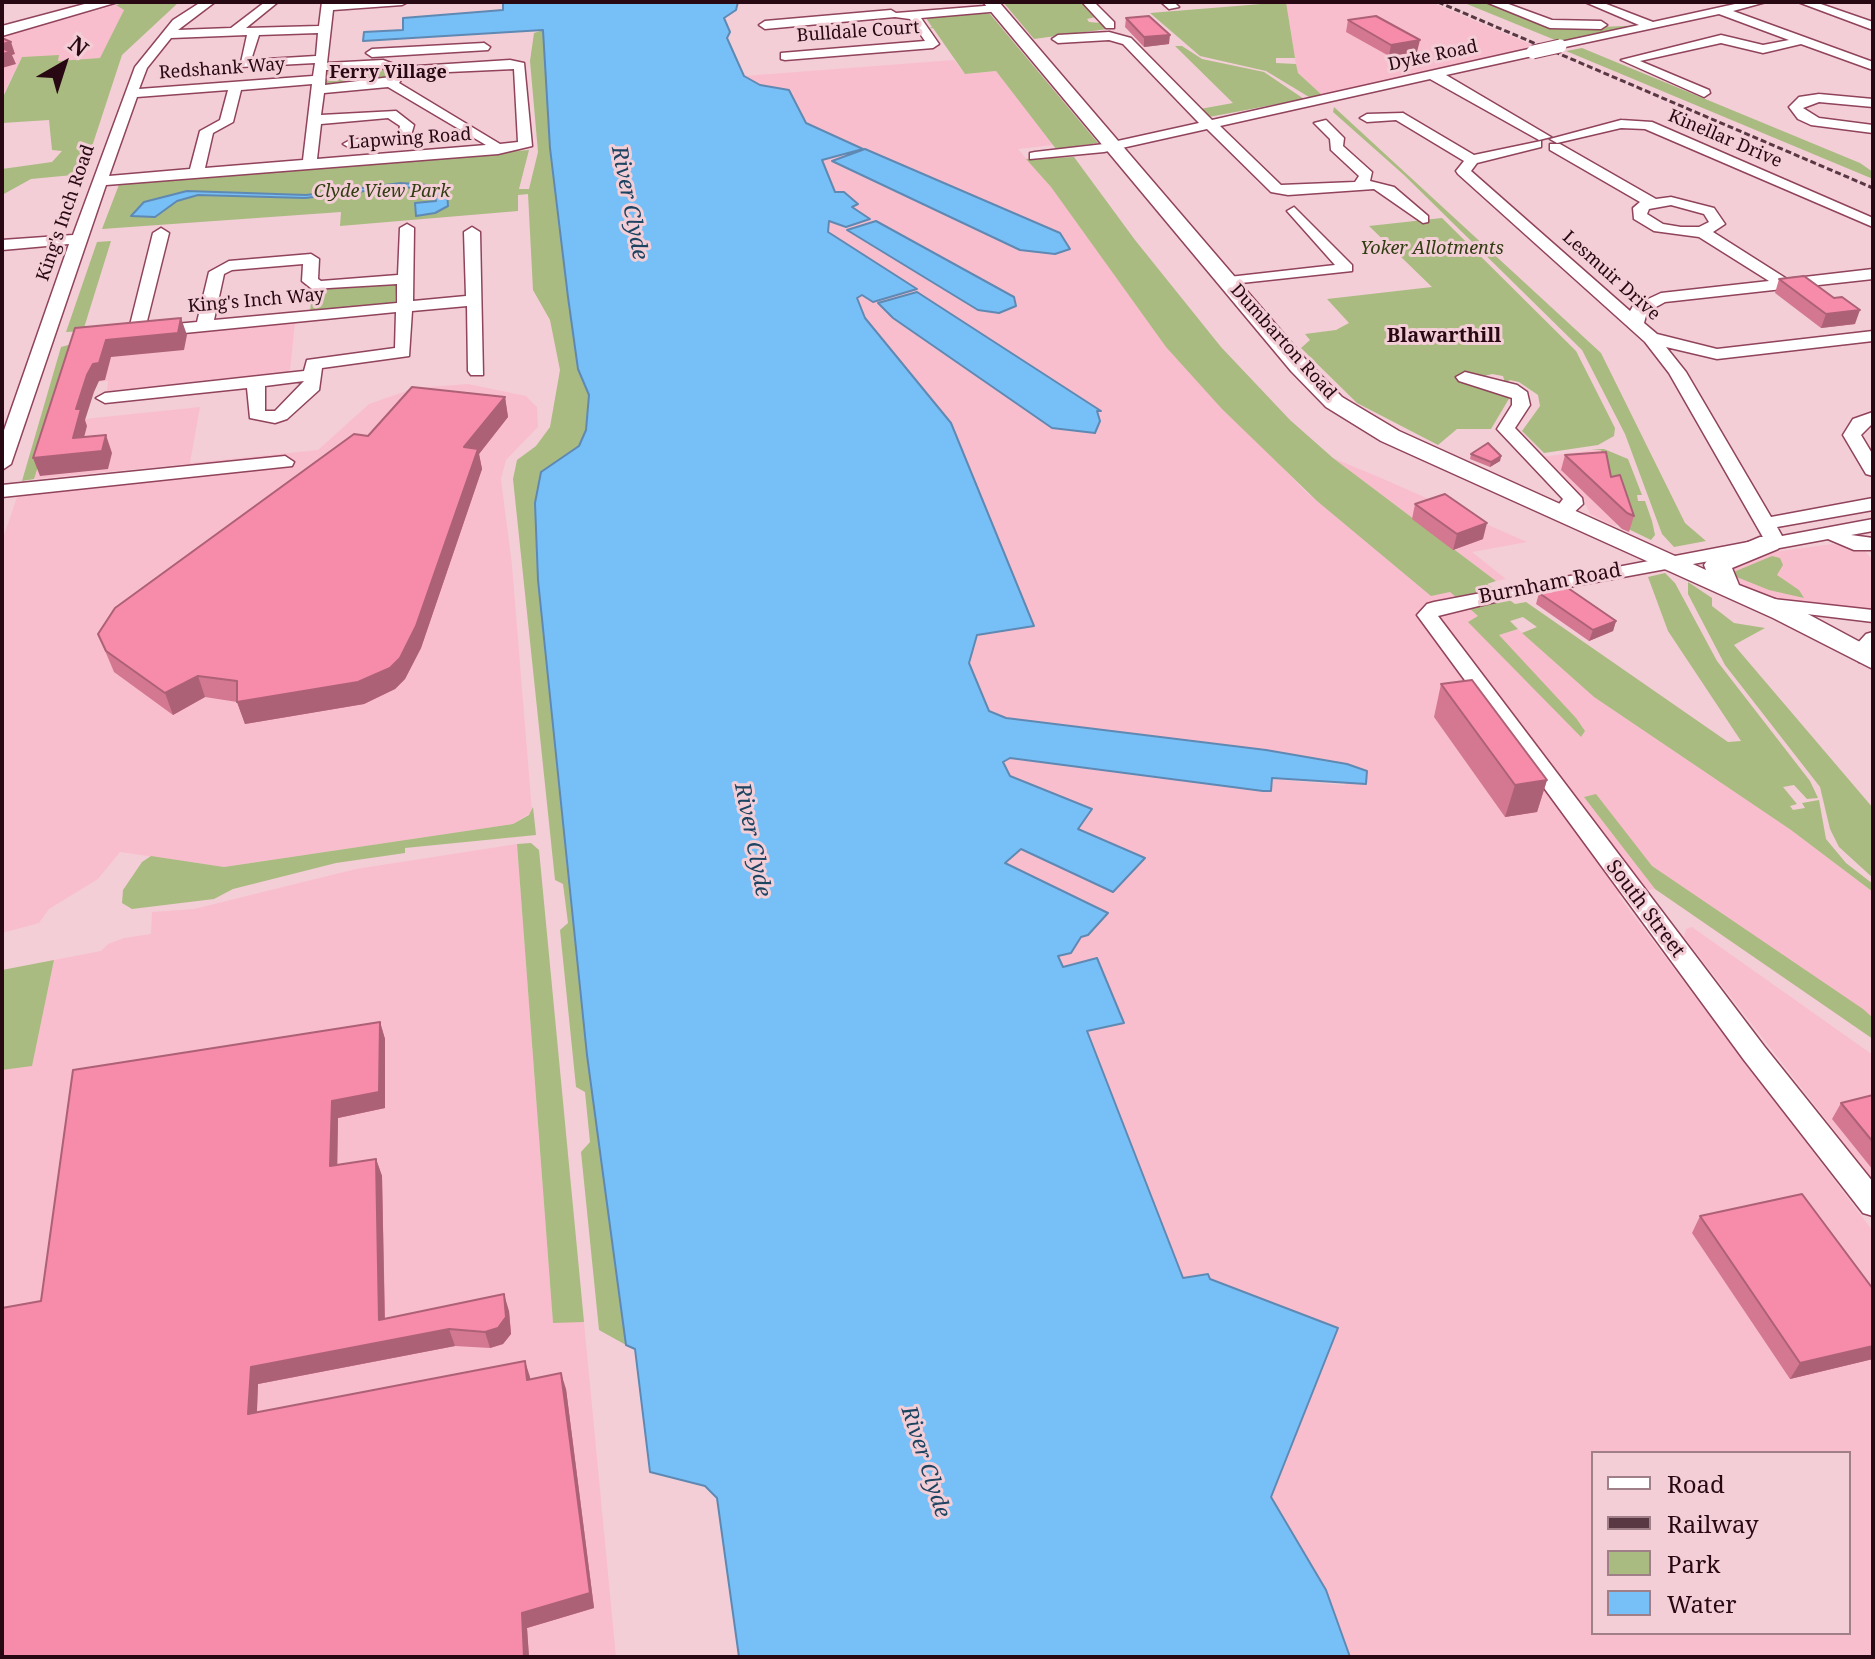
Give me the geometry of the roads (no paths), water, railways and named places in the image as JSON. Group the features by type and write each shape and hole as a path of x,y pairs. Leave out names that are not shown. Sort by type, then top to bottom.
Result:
{"main road":[{"path":"4,30 110,2"},
{"name":"Dumbarton Road","path":"994,6 1315,384 1353,415 1414,447 1727,588 1754,602 1768,616 1872,658"},
{"path":"1727,588 1717,565 1769,536"}],"street":[{"name":"King's Inch Road","path":"2,464 51,340 98,181 141,67 168,34 209,2"},
{"path":"231,34 272,2"},
{"path":"309,165 328,4 402,2"},
{"path":"1088,2 1112,31 1127,41 1273,186 1284,191 1361,184 1386,188 1423,219"},
{"path":"1492,2 1562,25 1645,23"},
{"path":"1591,2 1645,23"},
{"name":"Dyke Road","path":"1035,156 1114,146 1560,46 1645,23 1760,2"},
{"path":"1804,2 1873,24"},
{"path":"803,6 812,21"},
{"path":"765,25 890,8 914,16 994,6"},
{"path":"1721,11 1873,66"},
{"path":"846,12 877,49"},
{"name":"Bulldale Court","path":"785,56 933,44 914,16"},
{"path":"168,34 253,34 326,29"},
{"path":"1058,39 1112,31"},
{"path":"253,34 244,64 390,83 493,144 498,150"},
{"path":"1704,93 1627,60 1721,39 1759,49 1803,40"},
{"path":"364,65 365,54 484,47"},
{"name":"Lapwing Road","path":"98,181 525,146 520,66 510,64 401,71"},
{"path":"318,74 364,65 389,65 401,71 390,83"},
{"name":"Redshank Way","path":"130,94 236,86 318,74"},
{"path":"1429,75 1653,203 1682,203 1709,211 1718,224 1702,232 1670,231 1650,224 1638,212 1653,203"},
{"path":"196,174 207,131 226,122 236,86"},
{"path":"1873,103 1819,98 1804,100 1796,107 1803,116 1816,122 1873,129"},
{"path":"315,120 391,114 415,108"},
{"path":"350,144 404,139 407,125 391,114"},
{"path":"1367,118 1398,116 1472,160 1546,141"},
{"path":"1321,123 1337,138 1336,147 1367,175 1361,184"},
{"name":"Kinellar Drive","path":"1546,141 1621,124 1647,125 1873,223"},
{"name":"Lesmuir Drive","path":"1472,160 1463,168 1468,177 1651,338 1677,372 1769,536"},
{"path":"1229,282 1346,268 1294,211"},
{"path":"256,382 256,414 269,419 281,415 313,386 313,364 403,352 407,228"},
{"path":"472,232 477,371"},
{"path":"1702,232 1784,284"},
{"name":"King's Inch Way","path":"161,233 128,333 474,300"},
{"path":"2,245 79,239"},
{"path":"204,327 217,272 229,266 311,259 310,281 314,285 406,279"},
{"path":"1592,284 1631,296 1661,298 1873,274"},
{"path":"1636,323 1639,309 1661,298"},
{"path":"1677,372 1696,359 1717,354 1873,336"},
{"path":"1651,338 1717,354"},
{"path":"105,398 313,375"},
{"path":"1465,377 1511,389 1521,396 1521,405 1506,429 1572,498 1573,504 1563,512"},
{"path":"1873,417 1859,423 1852,435 1873,470"},
{"path":"2,491 285,462"},
{"path":"1769,536 1873,504"},
{"path":"1769,536 1831,533 1873,525"},
{"path":"1831,533 1854,544 1873,544"},
{"name":"Burnham Road","path":"1431,609 1769,536"},
{"path":"1754,602 1873,616"},
{"name":"South Street","path":"1431,609 1428,618 1438,633 1775,1081 1873,1204"}],"water":[{"name":"River Clyde","path":"503,2 738,2 736,10 724,18 730,32 727,38 744,76 760,85 789,90 806,123 863,149 822,160 835,192 844,192 858,204 852,207 870,219 846,227 829,221 828,232 917,289 873,302 862,295 857,298 865,318 951,423 1034,626 977,635 969,663 989,711 1006,718 1266,750 1347,764 1367,771 1366,784 1272,778 1271,791 1263,791 1010,758 1003,762 1010,776 1092,809 1078,829 1145,858 1113,892 1021,849 1005,863 1108,913 1088,935 1081,937 1071,953 1058,956 1063,967 1097,958 1124,1023 1087,1031 1183,1278 1208,1274 1210,1279 1338,1328 1271,1497 1326,1590 1350,1657 739,1657 717,1498 705,1486 650,1472 635,1349 626,1345 587,1055 538,580 535,503 541,472 579,446 586,430 589,395 578,369 568,297 550,148 543,30 363,41 364,32 403,30 403,18 503,10"},
{"path":"865,149 1060,233 1070,249 1055,254 1020,250 832,161"},
{"path":"401,183 427,185 447,192 448,206 435,213 416,216 415,203 436,201 435,196 418,188 400,187 305,198 198,195 177,201 155,217 131,216 144,202 187,191 306,195"},
{"path":"876,221 1014,297 1016,306 999,313 978,310 847,230"},
{"path":"917,292 1101,411 1097,411 1100,421 1095,433 1052,428 893,318 878,303"}],"railway":[{"path":"1438,2 1873,188"}],"district":[{"name":"Ferry Village","path":"388,73"},
{"name":"Blawarthill","path":"1444,336"}],"park label":[{"name":"Clyde View Park","path":"382,192"},
{"name":"Yoker Allotments","path":"1432,249"}]}
